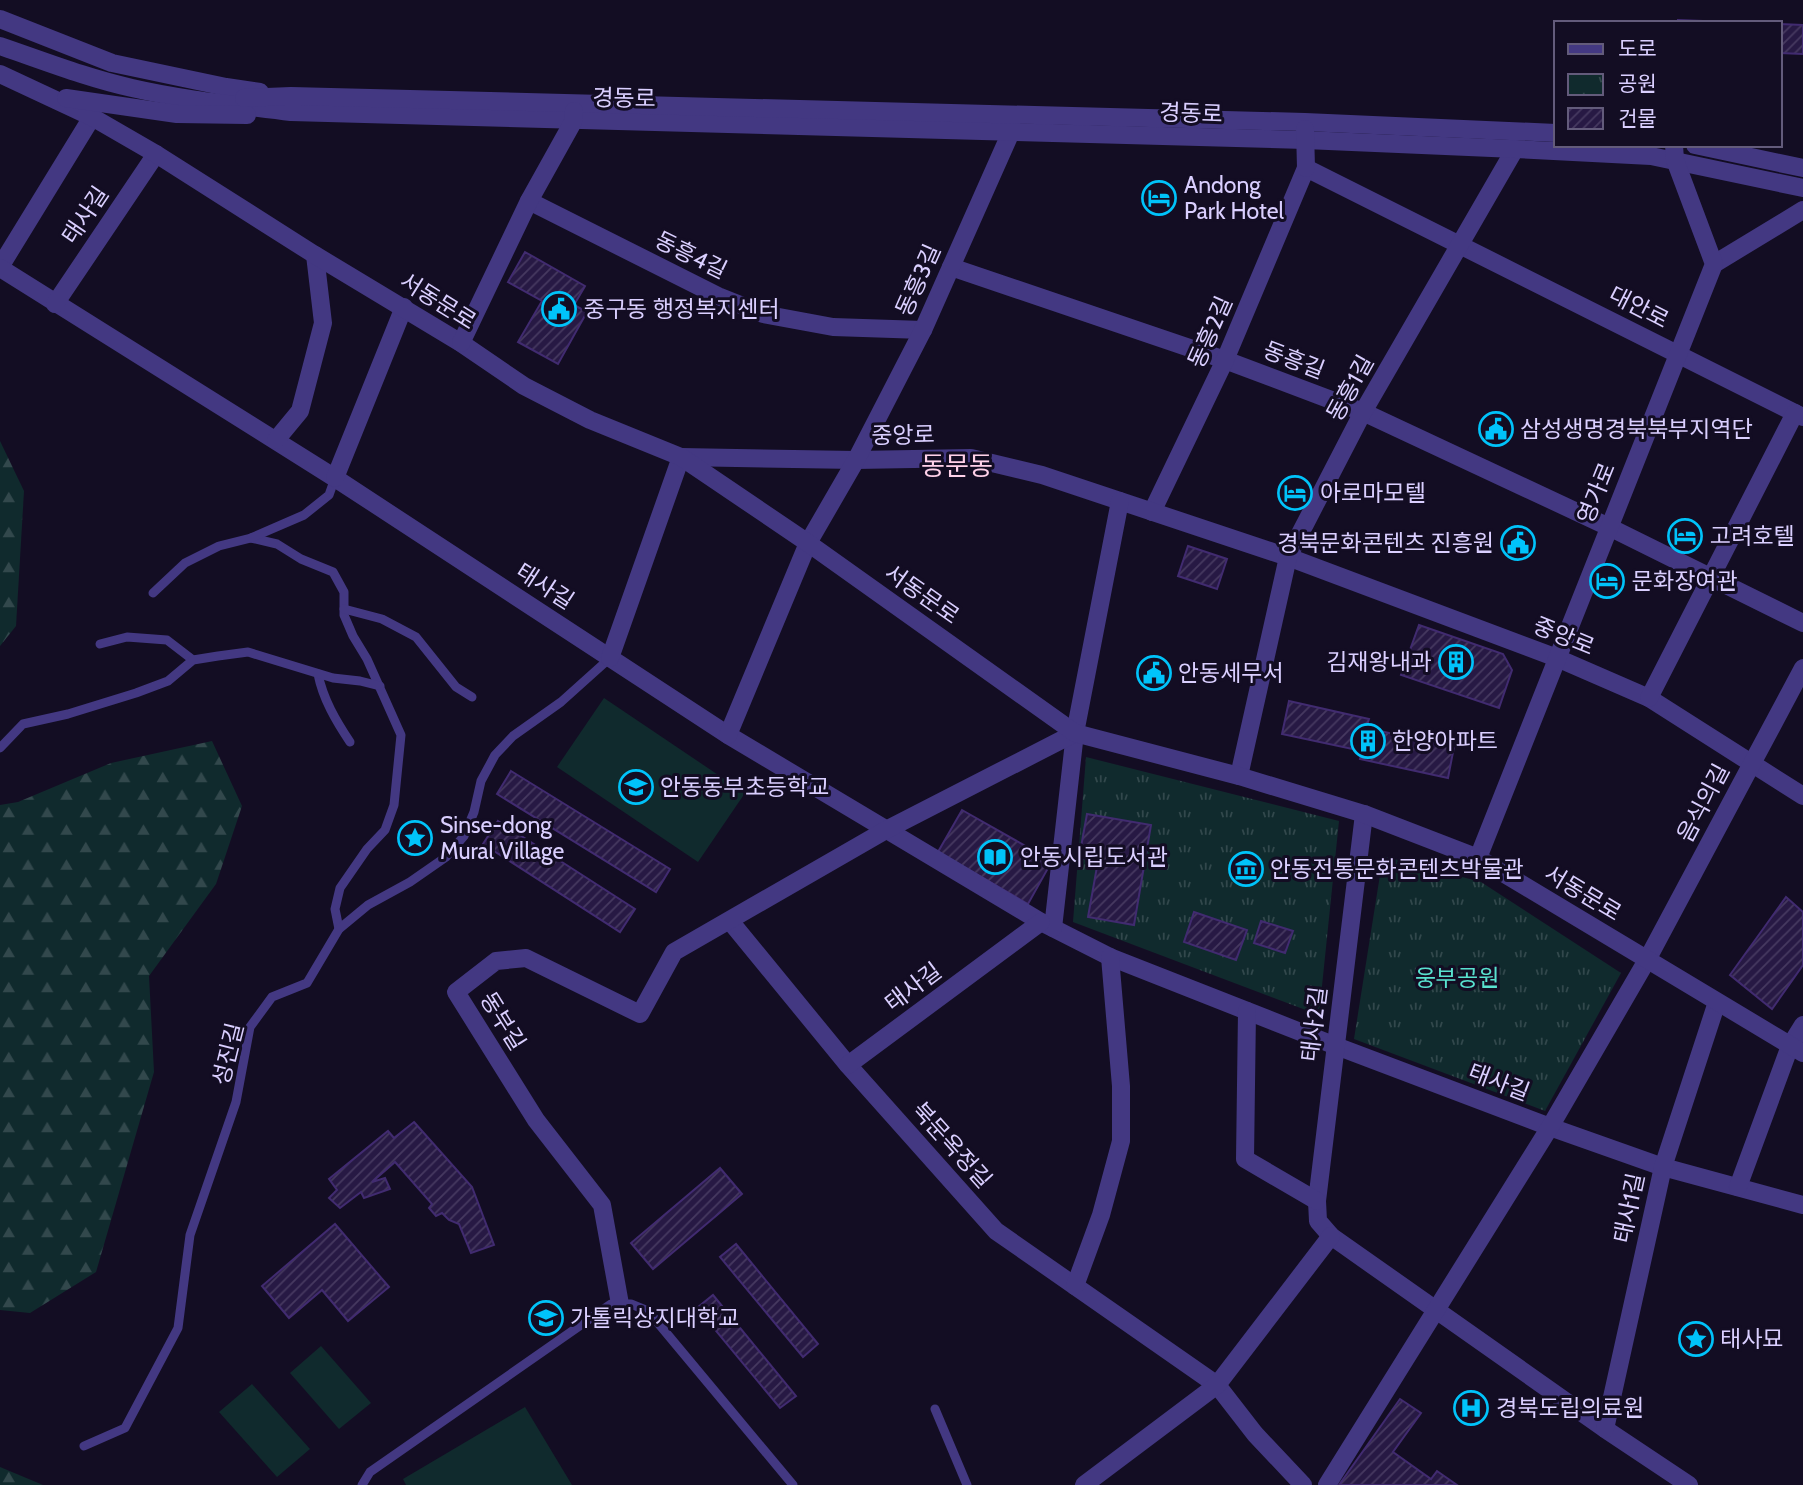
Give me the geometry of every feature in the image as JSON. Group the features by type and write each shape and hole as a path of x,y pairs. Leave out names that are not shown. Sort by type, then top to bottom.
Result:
{"street":[{"path":"0,19 112,63 291,104"},
{"name":"경동로","path":"0,46 119,85 198,100 574,113 1011,123 1305,122 1554,133"},
{"path":"0,74 48,96 177,114 223,116 291,104"},
{"name":"서동문로","path":"48,96 92,117 156,154 315,256 404,307 524,386 590,420 681,457 808,543 1074,733 1239,776 1364,814 1478,858 1797,1050"},
{"name":"경동로","path":"461,343 574,113"},
{"name":"태사길","path":"92,117 0,267 55,304 276,440 728,735 1047,925 1110,957 1550,1127 1663,1167 1803,1205"},
{"path":"1305,122 1306,168"},
{"name":"경동로","path":"1011,123 1651,156 1674,152 1803,188"},
{"name":"동흥3길","path":"808,543 856,460 923,330 1011,123"},
{"path":"1704,147 1803,168"},
{"path":"1460,244 1515,149"},
{"path":"1674,152 1714,264 1803,210"},
{"name":"태사길","path":"55,304 156,154"},
{"name":"대안로","path":"1306,168 1799,415 1649,698"},
{"name":"동흥2길","path":"1152,512 1225,360 1306,168"},
{"name":"동흥4길","path":"529,201 718,296 763,314 833,327 923,330"},
{"name":"동흥1길","path":"1288,557 1363,412 1460,244"},
{"path":"276,440 300,411 323,323 315,256"},
{"name":"영가로","path":"1478,858 1714,264"},
{"name":"동흥길","path":"951,267 1225,360 1363,412 1609,527 1803,623"},
{"path":"335,478 404,307"},
{"path":"610,658 681,457"},
{"name":"중앙로","path":"681,457 856,460 971,458 1042,475 1288,557 1557,658 1649,698 1803,796"},
{"path":"1047,925 1074,733 1120,501"},
{"path":"728,735 808,543"},
{"path":"1239,776 1288,557"},
{"name":"음식의길","path":"1436,1310 1550,1127 1647,960 1803,668"},
{"path":"730,921 886,830 1074,733"},
{"name":"태사2길","path":"1331,1236 1318,1220 1317,1201 1364,814"},
{"name":"북문옥정길","path":"730,921 848,1065 996,1231 1217,1385 1255,1434 1303,1485"},
{"name":"동부길","path":"620,1304 602,1205 536,1120 456,992 496,961 526,958 640,1014 674,952 730,921"},
{"name":"태사길","path":"848,1065 1047,925"},
{"path":"1075,1286 1101,1215 1121,1141 1121,1086 1110,957"},
{"name":"태사1길","path":"1605,1429 1663,1167 1717,1002"},
{"path":"1247,1011 1245,1159 1317,1201"},
{"path":"1738,1187 1797,1050 1803,1025"},
{"path":"1084,1485 1217,1385 1331,1236 1689,1485"},
{"path":"1326,1485 1436,1310"}],"lane":[{"path":"153,593 185,563 219,546 251,538 304,515 329,495 335,478"},
{"path":"251,538 277,544 301,559 333,572 344,592 344,609 353,636 380,686 401,735 394,805 385,830 367,849 340,888 335,909 339,929"},
{"path":"344,609 382,619 416,637 456,687 472,697"},
{"path":"100,644 127,637 166,640 193,660"},
{"path":"0,748 23,724 68,714 168,681 193,660 248,652 318,674 380,686"},
{"name":"성진길","path":"84,1446 125,1428 178,1328 190,1235 236,1102 250,1027 272,997 307,983 339,929 368,905 410,882 446,857 464,836 474,812 481,781 495,755 513,736 561,702 610,658"},
{"path":"318,674 334,717 350,742"},
{"path":"362,1485 370,1472 611,1304 631,1304 648,1311 793,1485"},
{"path":"935,1409 967,1485"}],"green space":[{"path":"0,441 24,491 16,626 0,646"},
{"path":"604,698 745,793 698,862 557,767"},
{"path":"212,741 242,806 216,884 149,976 154,1072 96,1272 30,1313 0,1310 0,805 18,802 111,763"},
{"path":"1086,757 1339,821 1319,1015 1073,922"},
{"name":"웅부공원","path":"1383,856 1481,882 1621,973 1545,1111 1354,1039"},
{"path":"321,1346 371,1403 339,1429 290,1373"},
{"path":"252,1384 310,1449 277,1477 219,1412"},
{"path":"525,1407 572,1485 406,1485 403,1479"},
{"path":"0,1467 43,1485 0,1485"}],"building":[{"path":"1782,24 1803,25 1803,54 1782,53"},
{"name":"중구동 행정복지센터","path":"525,252 585,286 574,305 587,312 558,364 518,342 542,301 508,282"},
{"path":"1188,546 1227,559 1217,589 1178,576"},
{"name":"김재왕내과","path":"1419,625 1503,654 1512,670 1499,708 1401,675"},
{"name":"한양아파트","path":"1289,701 1369,719 1366,728 1454,747 1448,778 1360,759 1362,751 1282,734"},
{"path":"511,771 670,869 656,892 497,794"},
{"name":"안동시립도서관","path":"962,810 1052,861 1028,904 938,852"},
{"path":"1087,814 1151,825 1134,925 1088,917 1098,861 1079,858"},
{"path":"498,821 635,909 620,932 483,844"},
{"path":"1786,897 1803,912 1803,965 1772,1009 1730,975"},
{"path":"1194,912 1247,930 1236,960 1184,942"},
{"path":"1261,921 1293,931 1285,953 1254,943"},
{"path":"414,1122 472,1187 494,1245 471,1253 459,1224 442,1213 436,1216 429,1208 432,1204 395,1162 372,1182 385,1178 390,1189 364,1198 361,1192 340,1208 329,1198 337,1190 329,1179 388,1131 394,1138"},
{"path":"720,1168 742,1194 653,1269 631,1243"},
{"path":"335,1224 389,1287 348,1321 322,1290 289,1318 262,1286"},
{"path":"736,1244 818,1344 803,1357 720,1257"},
{"path":"713,1295 796,1396 780,1408 697,1308"},
{"path":"1400,1399 1421,1413 1393,1452 1431,1479 1437,1471 1457,1485 1339,1485"}],"place":[{"name":"Andong Park Hotel","path":"1159,198"},
{"name":"중구동 행정복지센터","path":"559,309"},
{"name":"삼성생명경북북부지역단","path":"1496,429"},
{"name":"아로마모텔","path":"1295,493"},
{"name":"고려호텔","path":"1685,536"},
{"name":"경북문화콘텐츠 진흥원","path":"1518,543"},
{"name":"문화장여관","path":"1607,581"},
{"name":"김재왕내과","path":"1456,662"},
{"name":"안동세무서","path":"1154,673"},
{"name":"한양아파트","path":"1368,741"},
{"name":"안동동부초등학교","path":"636,787"},
{"name":"Sinse-dong Mural Village","path":"415,838"},
{"name":"안동시립도서관","path":"995,857"},
{"name":"안동전통문화콘텐츠박물관","path":"1246,869"},
{"name":"가톨릭상지대학교","path":"546,1318"},
{"name":"태사묘","path":"1696,1339"},
{"name":"경북도립의료원","path":"1471,1408"}],"district":[{"name":"동문동","path":"957,466"}]}
